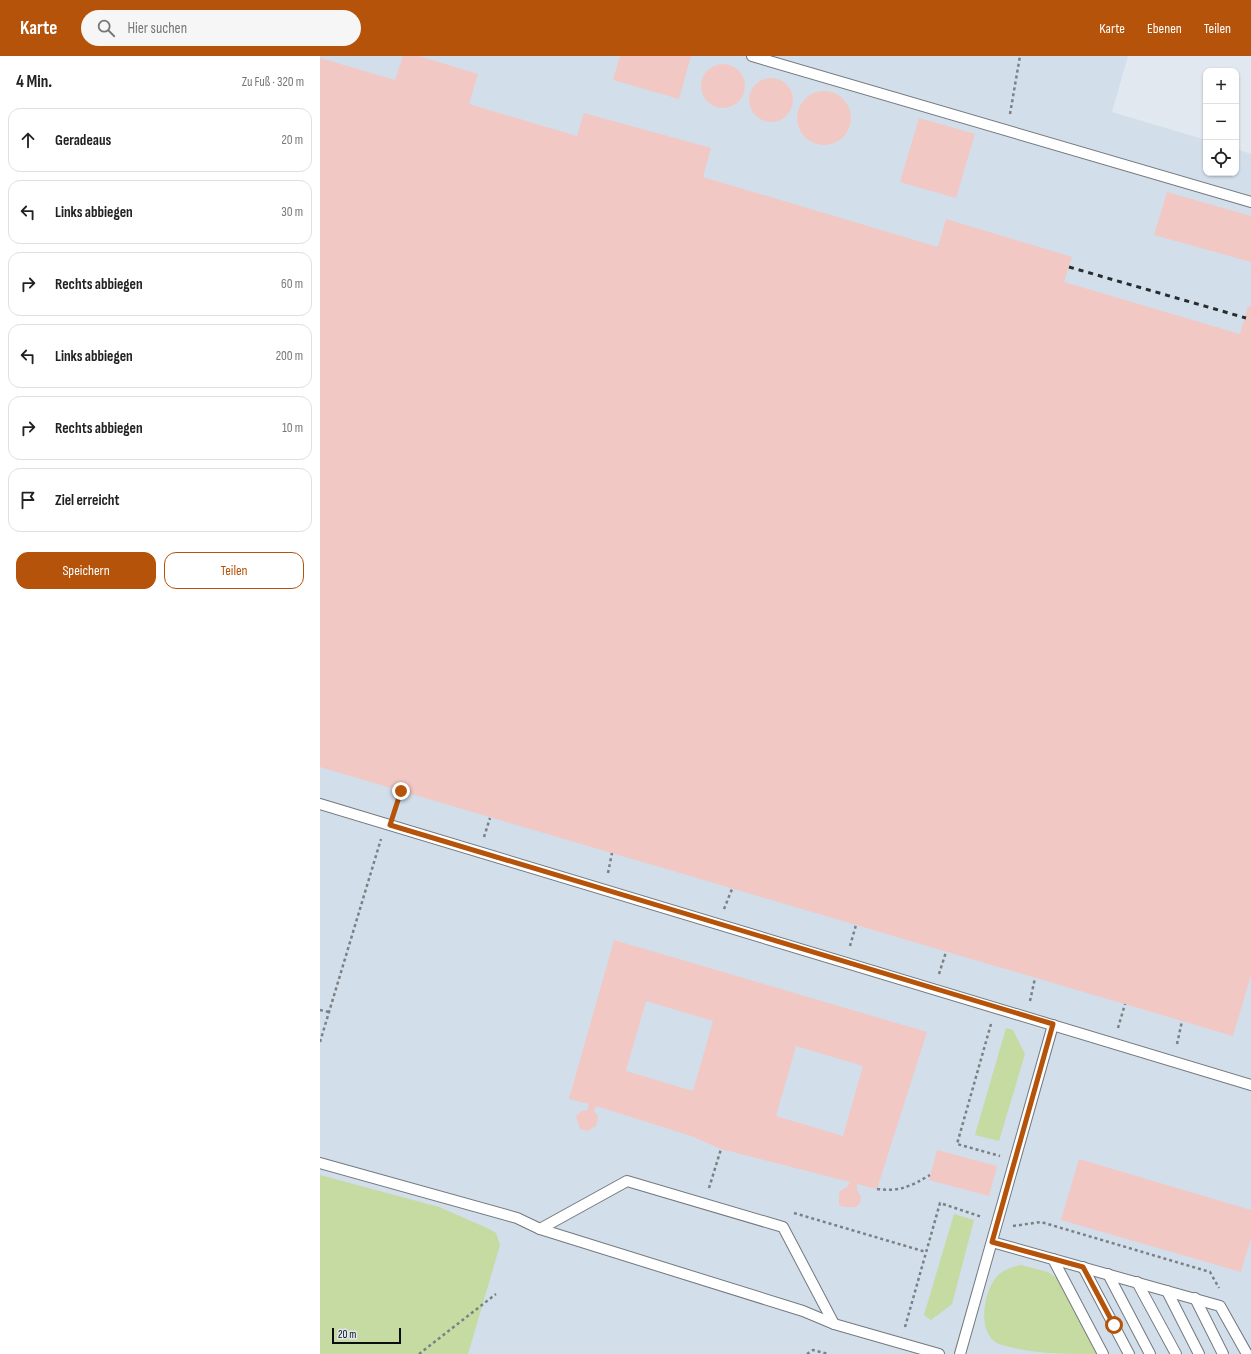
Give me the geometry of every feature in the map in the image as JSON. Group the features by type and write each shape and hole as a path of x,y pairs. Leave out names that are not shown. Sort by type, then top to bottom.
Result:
{"lane":[{"path":"752,56 1251,202"},
{"path":"320,804 1251,1085"},
{"path":"960,1354 1053,1024"},
{"path":"320,1163 517,1218 540,1229 803,1311 834,1324 939,1354"},
{"path":"540,1229 627,1181 783,1227 834,1324"},
{"path":"992,1242 1220,1306 1247,1354"},
{"path":"1053,1259 1103,1354"},
{"path":"1083,1267 1129,1354"},
{"path":"1108,1274 1150,1354"},
{"path":"1137,1282 1176,1354"},
{"path":"1167,1291 1199,1354"},
{"path":"1195,1298 1223,1354"}],"path":[{"path":"1007,130 1020,56"},
{"path":"320,1042 379,843 390,825 401,791"},
{"path":"483,842 490,818"},
{"path":"607,877 612,854"},
{"path":"723,913 732,889"},
{"path":"848,950 856,925"},
{"path":"938,977 946,952"},
{"path":"1029,1004 1035,978"},
{"path":"1118,1030 1125,1004"},
{"path":"320,1010 329,1012"},
{"path":"1176,1047 1182,1021"},
{"path":"716,1190 709,1188 720,1149"},
{"path":"877,1189 889,1190 908,1188 930,1175"},
{"path":"791,1212 926,1252"},
{"path":"419,1354 496,1294"},
{"path":"808,1354 813,1350 828,1354"}],"shaded area":[{"path":"320,56 1128,56 1112,112 1203,139 1203,176 1239,176 1239,150 1251,154 1251,1354 320,1354"}],"green space":[{"path":"1006,1028 1013,1030 1025,1054 999,1141 975,1135"},
{"path":"320,1175 439,1207 496,1233 500,1245 468,1354 320,1354"},
{"path":"954,1214 974,1220 952,1304 931,1320 924,1315"},
{"path":"1021,1265 1048,1272 1058,1279 1098,1354 1035,1352 999,1344 992,1339 987,1332 984,1314 987,1294 1000,1273"}],"building":[{"path":"403,56 419,56 478,74 469,104 577,136 584,113 711,148 703,177 938,247 946,219 1072,257 1064,282 1240,334 1248,306 1251,307 1251,975 1233,1036 320,767 320,58 395,80"},
{"path":"620,56 691,56 679,99 613,80"},
{"path":"723,64 735,68 741,74 745,86 741,98 735,104 723,108 711,104 705,98 701,86 705,74 711,68"},
{"path":"771,78 783,82 789,88 793,100 789,112 783,118 771,122 759,118 753,112 749,100 753,88 759,82"},
{"path":"819,91 829,91 839,95 847,103 851,113 851,123 847,133 839,141 829,145 819,145 809,141 801,133 797,123 797,113 801,103 809,95"},
{"path":"919,118 975,134 956,198 900,182"},
{"path":"1167,192 1251,216 1251,262 1154,235"},
{"path":"614,940 927,1032 877,1189 857,1184 857,1190 861,1197 860,1203 856,1207 844,1207 839,1205 840,1191 847,1187 850,1182 721,1149 691,1136 596,1106 594,1111 598,1117 596,1126 588,1131 580,1129 576,1116 582,1111 587,1110 589,1104 569,1099","holes":["646,1001 713,1021 693,1091 626,1071","796,1046 863,1066 843,1136 776,1116"]},
{"path":"937,1150 997,1166 989,1196 929,1180"},
{"path":"1079,1159 1251,1210 1251,1238 1241,1272 1061,1220"}],"railway":[{"path":"1069,267 1246,318"}],"route":[{"path":"401,791 390,825 1053,1024 1016,1161 992,1242 1083,1267 1114,1325"}]}
